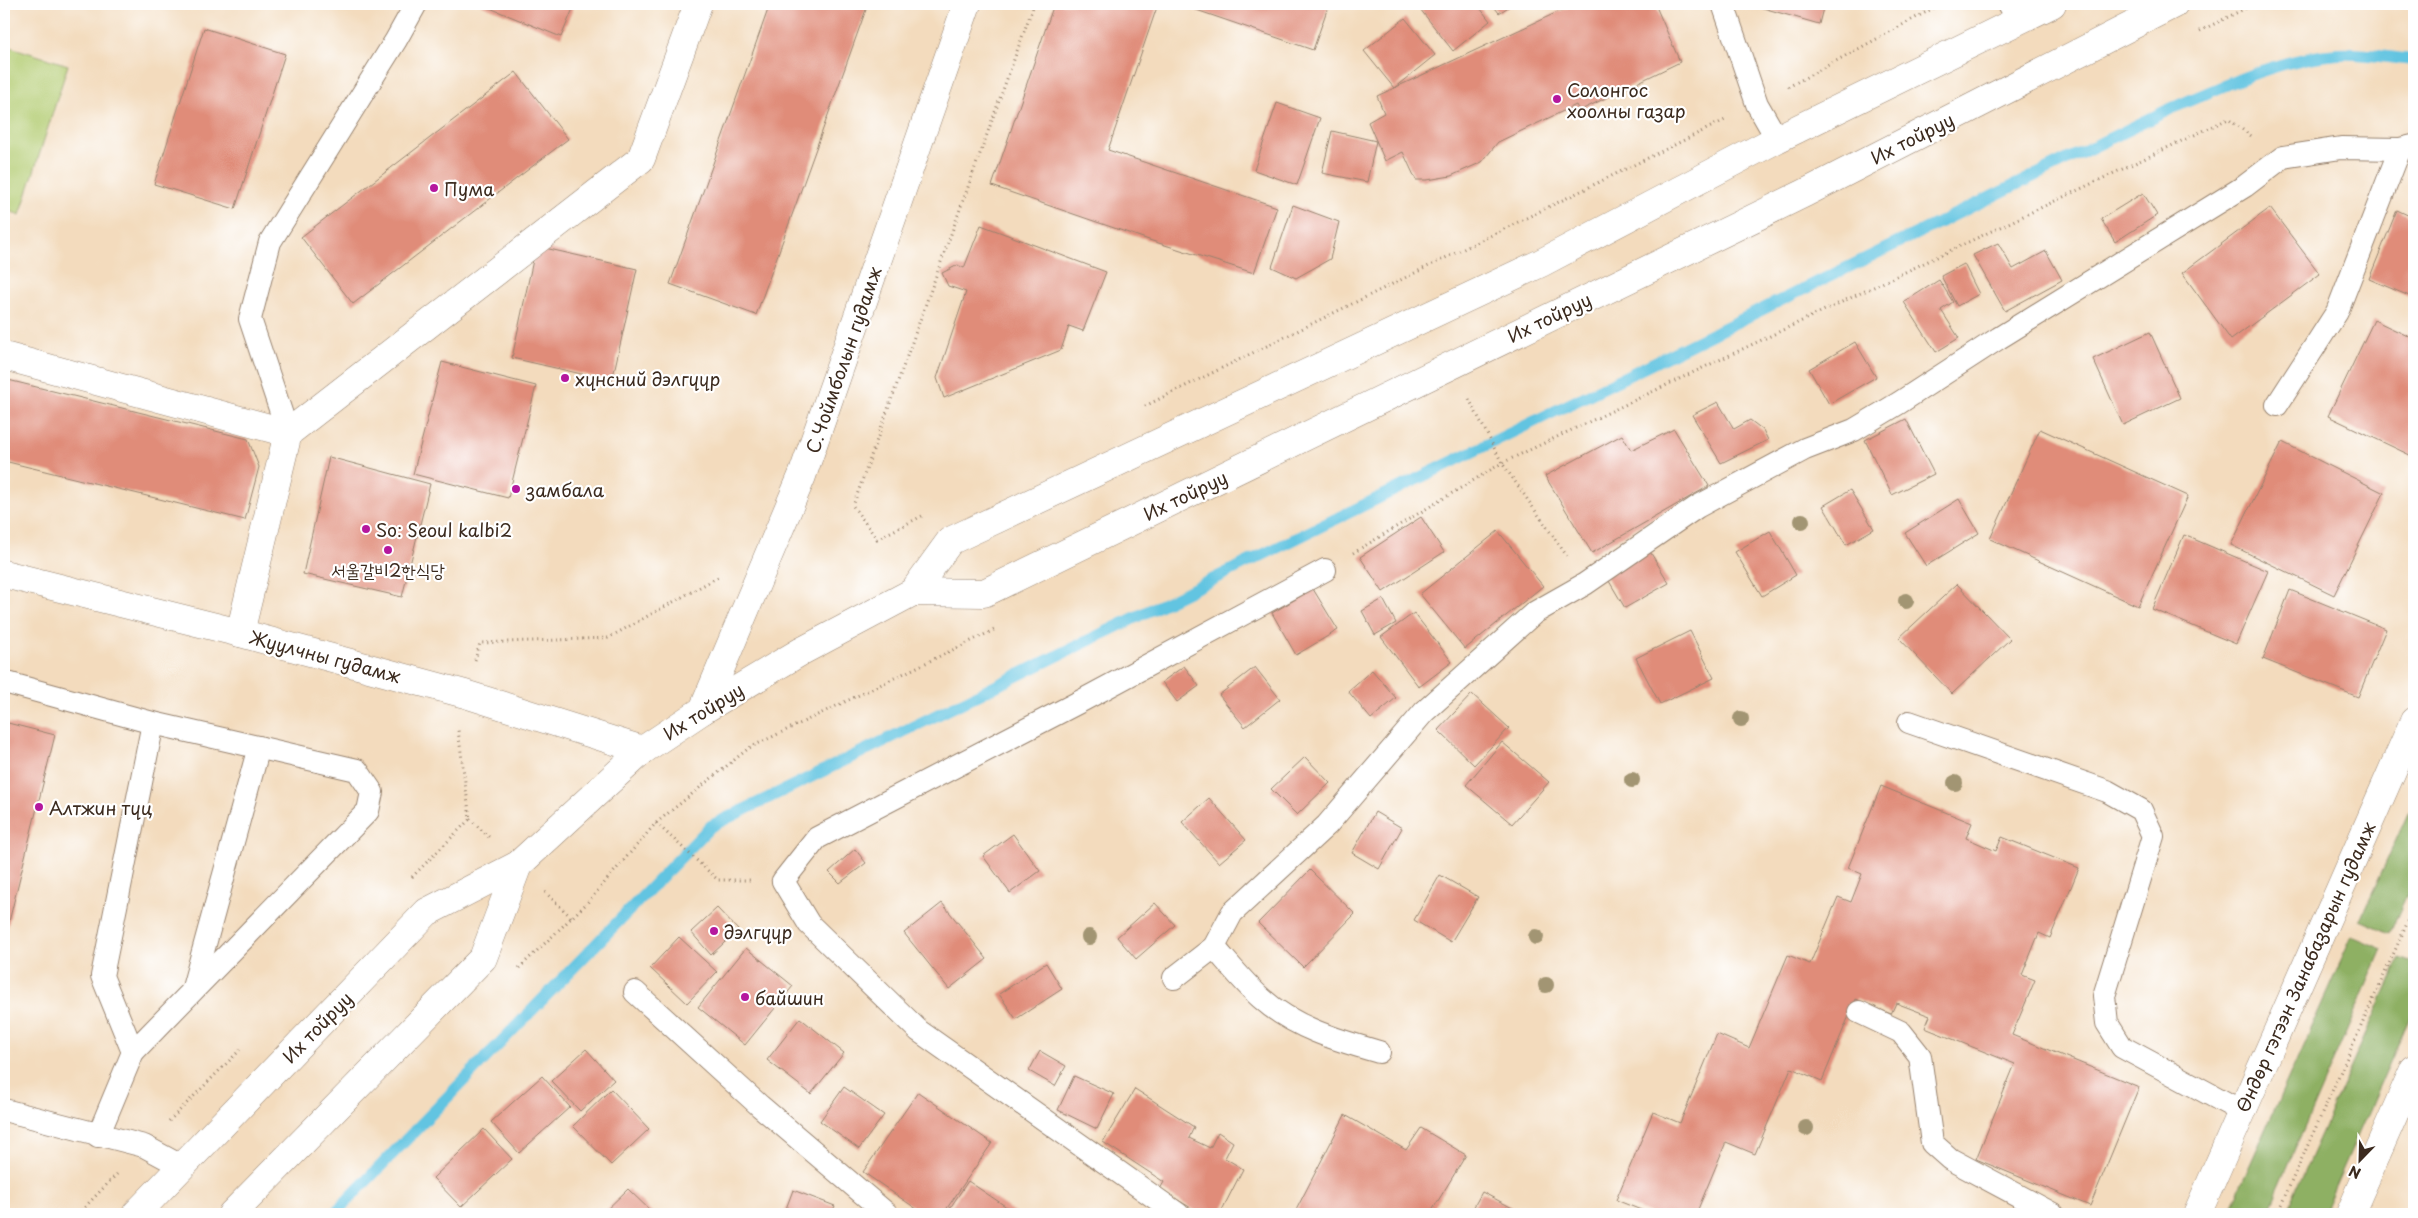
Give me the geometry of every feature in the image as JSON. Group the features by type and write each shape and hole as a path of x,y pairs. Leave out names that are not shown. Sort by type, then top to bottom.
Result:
{"main road":[{"path":"240,633 288,433 641,159 698,4"},
{"name":"С.Чоймболын гудамж","path":"703,710 802,476 967,4"},
{"name":"Их тойруу","path":"136,1214 184,1167 428,912 518,865 643,750 703,710 802,651 913,592 950,541 1541,263 2014,12 2052,4"},
{"name":"Их тойруу","path":"913,592 984,593 1804,193 2174,4"},
{"path":"4,356 288,433"},
{"name":"Жуулчны гудамж","path":"4,574 240,633 465,694 643,750"},
{"name":"Өндөр гэгээн Занабазарын гудамж","path":"2197,1214 2414,721"},
{"name":"Их тойруу","path":"232,1214 483,958 518,865"},
{"path":"2350,1214 2414,1069"}],"lane":[{"path":"288,433 250,319 270,242 396,40 416,4"},
{"path":"1723,4 1757,104 1777,139"},
{"path":"1174,978 1214,947 1232,913 1327,824 1424,712 1534,613 1585,584 1697,507 1805,449 1854,430 1899,403 1999,338 2245,186 2283,157 2341,148 2407,147 2337,312 2278,405"},
{"path":"1178,1214 919,1031 809,924 783,881 817,838 1083,700 1325,570"},
{"path":"4,682 153,723 357,770 372,792 368,811 133,1052 98,1136"},
{"path":"1909,722 2107,791 2141,810 2153,836 2104,996 2108,1023 2122,1047 2241,1111"},
{"path":"133,1052 102,976 153,723"},
{"path":"192,991 259,747"},
{"path":"1214,947 1261,999 1295,1022 1329,1038 1379,1052"},
{"path":"635,992 760,1106 887,1214"},
{"path":"1859,1012 1901,1032 1920,1056 1932,1143 1950,1159 2053,1214"},
{"path":"4,1110 98,1136 144,1146 184,1167"}],"path":[{"path":"930,512 877,539 853,506 1034,4"},
{"path":"1144,407 1757,104 1941,4"},
{"path":"2192,35 2254,4"},
{"path":"1325,570 1502,463 2228,120 2283,157"},
{"path":"1460,404 1478,395"},
{"path":"1469,399 1502,463 1585,584"},
{"path":"407,881 470,819 457,723 480,643 608,638 729,571"},
{"path":"515,972 587,903 656,823 749,748 997,628"},
{"path":"656,823 718,880"},
{"path":"2277,1214 2414,908"},
{"path":"78,1214 241,1049"}],"green space":[{"path":"4,45 68,65 20,215 4,209"},
{"path":"2414,800 2414,878 2390,933 2360,920"},
{"path":"2352,936 2382,949 2267,1214 2228,1214"},
{"path":"2400,958 2414,964 2414,1008 2323,1214 2285,1214"}],"building":[{"path":"480,4 575,4 561,37"},
{"path":"770,4 868,4 756,315 670,284"},
{"path":"1054,4 1158,4 1108,150 1277,207 1254,273 1149,240 992,186"},
{"path":"1179,4 1329,4 1313,50"},
{"path":"1427,4 1477,4 1490,21 1453,51 1420,9"},
{"path":"1492,4 1513,4 1499,13"},
{"path":"1575,4 1655,4 1680,62 1579,111 1576,105 1498,142 1482,162 1451,176 1416,180 1403,152 1385,161 1368,122 1384,113 1377,96"},
{"path":"1749,4 1824,4 1819,24"},
{"path":"1405,18 1435,55 1394,88 1364,51"},
{"path":"204,28 285,54 235,209 154,184"},
{"name":"Пума","path":"516,72 568,139 353,304 301,237"},
{"path":"1277,103 1320,118 1297,185 1254,170"},
{"path":"1332,131 1376,141 1367,182 1322,173"},
{"path":"2143,193 2157,215 2115,242 2101,219"},
{"path":"1293,205 1339,222 1330,259 1296,278 1272,267"},
{"path":"2270,208 2320,274 2231,340 2182,273"},
{"path":"2397,210 2414,218 2414,298 2369,279"},
{"path":"981,225 1106,272 1083,331 1069,326 1061,350 944,398 937,378 966,292 948,286 942,273 958,265 964,268"},
{"path":"1998,243 2013,269 2046,251 2062,280 2005,311 1973,255"},
{"path":"536,246 637,269 612,381 512,358"},
{"path":"1964,264 1979,294 1957,306 1941,276"},
{"path":"1939,280 1953,302 1941,310 1959,338 1936,352 1904,302"},
{"path":"2374,320 2414,339 2414,457 2328,416"},
{"path":"2150,332 2180,398 2123,425 2093,359"},
{"path":"1855,342 1876,377 1829,404 1809,369"},
{"path":"442,362 536,386 508,498 413,474"},
{"path":"4,379 248,439 259,467 245,520 4,461"},
{"path":"1718,402 1734,429 1750,420 1763,430 1768,440 1721,463 1692,415"},
{"path":"1906,419 1934,474 1892,495 1865,440"},
{"path":"1674,429 1709,486 1592,553 1545,476 1622,435 1631,450"},
{"path":"2040,429 2188,496 2138,606 1990,539"},
{"path":"2282,442 2384,493 2334,595 2231,545"},
{"name":"So: Seoul kalbi2","path":"329,457 430,484 402,597 303,574"},
{"path":"1850,490 1874,529 1846,545 1823,506"},
{"path":"1959,499 1979,533 1926,566 1905,533"},
{"path":"1421,517 1444,552 1383,592 1360,557"},
{"path":"1498,531 1543,586 1465,649 1420,594"},
{"path":"1770,531 1796,575 1762,596 1735,552"},
{"path":"2184,535 2268,571 2236,644 2152,609"},
{"path":"1649,550 1669,583 1625,608 1606,576"},
{"path":"1957,584 2010,639 1952,694 1899,638"},
{"path":"1313,589 1338,630 1296,655 1272,613"},
{"path":"2290,590 2386,629 2358,697 2263,659"},
{"path":"1383,599 1396,623 1375,635 1362,611"},
{"path":"1414,613 1452,662 1419,687 1381,637"},
{"path":"1690,631 1714,678 1660,704 1636,658"},
{"path":"1184,666 1199,686 1177,702 1162,682"},
{"path":"1255,667 1280,699 1245,727 1219,695"},
{"path":"1372,670 1396,698 1371,719 1348,691"},
{"path":"1472,694 1509,728 1474,765 1438,730"},
{"path":"4,722 55,735 4,942"},
{"path":"1502,742 1549,782 1512,824 1466,785"},
{"path":"1305,757 1330,783 1297,815 1271,789"},
{"path":"1881,786 1972,823 1966,838 1996,851 2002,837 2079,868 2050,938 2039,933 2022,975 2035,980 2012,1035 2139,1087 2090,1206 1976,1159 2015,1064 1925,1028 1930,1016 1896,1003 1891,1014 1856,999 1822,1081 1791,1068 1755,1154 1726,1142 1696,1214 1651,1214 1616,1200 1653,1112 1680,1123 1717,1034 1749,1048 1788,955 1810,964 1838,897 1851,902 1862,874 1848,868"},
{"path":"1209,798 1246,840 1219,863 1182,822"},
{"path":"1375,812 1402,828 1379,869 1352,853"},
{"path":"1013,834 1040,871 1010,893 983,856"},
{"path":"855,849 866,863 840,883 829,872"},
{"path":"1310,870 1355,914 1303,967 1258,923"},
{"path":"1440,875 1478,897 1451,942 1414,920"},
{"path":"942,903 987,959 949,989 904,933"},
{"path":"1155,903 1175,925 1136,959 1117,937"},
{"name":"дэлгүүр","path":"717,908 738,930 711,955 691,932"},
{"name":"байшин","path":"679,937 717,972 687,1003 650,968"},
{"name":"байшин","path":"746,948 793,986 745,1045 698,1007"},
{"path":"1046,963 1062,989 1016,1019 999,994"},
{"path":"800,1018 844,1053 811,1094 767,1060"},
{"path":"586,1049 614,1080 580,1111 551,1081"},
{"path":"1040,1051 1066,1066 1055,1086 1029,1071"},
{"path":"542,1076 570,1107 519,1153 491,1122"},
{"path":"1074,1076 1114,1094 1097,1129 1058,1110"},
{"path":"844,1087 884,1115 859,1149 820,1121"},
{"path":"611,1089 649,1129 611,1165 573,1126"},
{"path":"1135,1089 1194,1127 1189,1138 1210,1148 1218,1132 1233,1142 1225,1158 1243,1169 1220,1214 1201,1214 1160,1189 1164,1182 1103,1142"},
{"path":"918,1092 992,1143 943,1214 924,1214 863,1172"},
{"path":"1345,1115 1406,1150 1421,1128 1466,1155 1430,1214 1294,1214"},
{"path":"484,1129 512,1159 461,1207 433,1178"},
{"path":"968,1181 1017,1214 946,1214"},
{"path":"628,1189 654,1214 602,1214"},
{"path":"793,1190 835,1206 831,1214 784,1214"},
{"path":"1482,1192 1524,1214 1470,1214"}],"waterway":[{"path":"334,1214 711,826 2168,110 2230,83 2294,61 2338,54 2414,60"}],"place":[{"name":"Солонгос хоолны газар","path":"1557,99"},
{"name":"Пума","path":"434,188"},
{"name":"хүнсний дэлгүүр","path":"565,378"},
{"name":"замбала","path":"516,489"},
{"name":"So: Seoul kalbi2","path":"366,529"},
{"name":"서울갈비2한식당","path":"388,550"},
{"name":"Алтжин түц","path":"39,807"},
{"name":"дэлгүүр","path":"714,931"},
{"name":"байшин","path":"745,997"}]}
